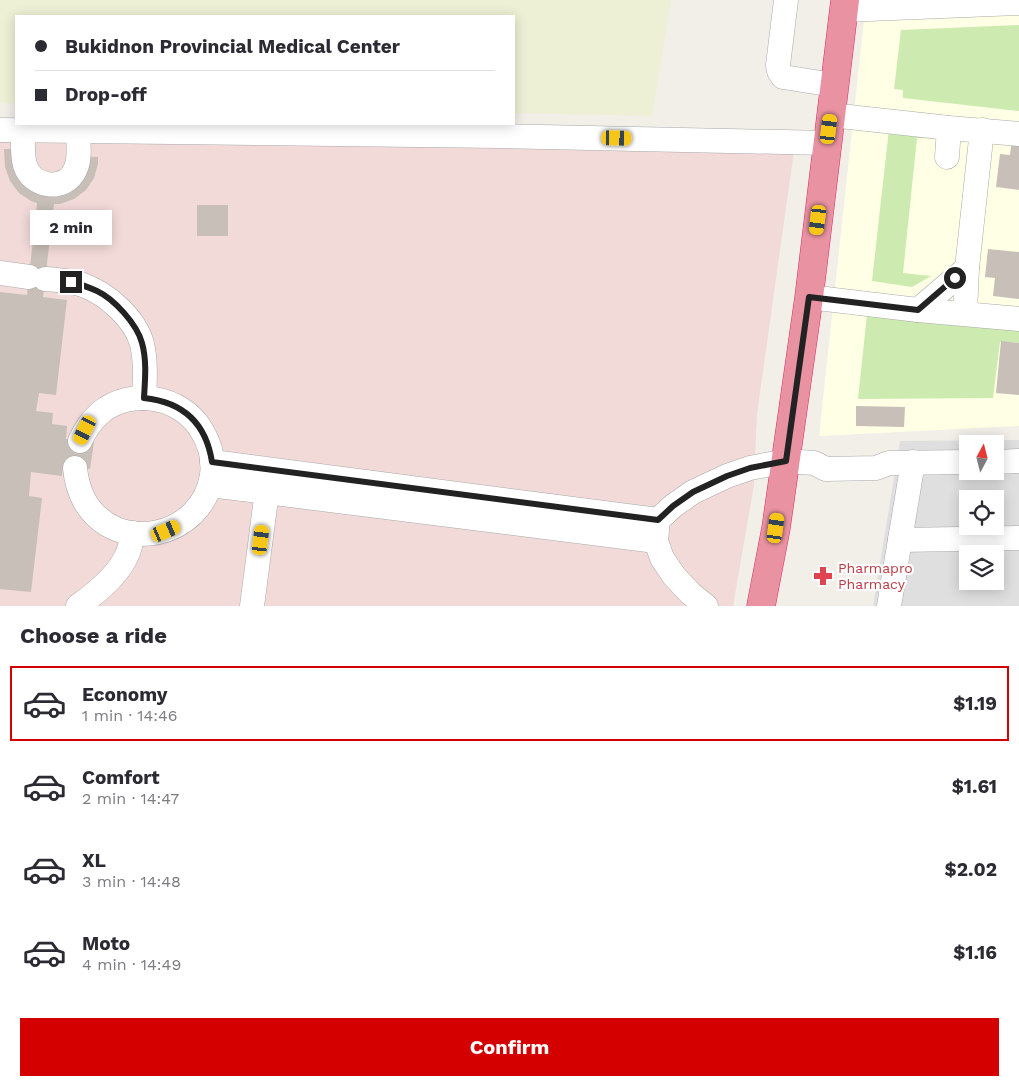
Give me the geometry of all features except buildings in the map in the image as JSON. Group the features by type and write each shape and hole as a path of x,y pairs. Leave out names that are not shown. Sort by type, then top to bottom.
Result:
{"highway":[{"path":"761,606 776,528 809,297 844,5"}],"street":[{"path":"786,0 779,70 783,77 834,85"},
{"path":"844,5 1019,3"},
{"path":"831,115 1019,134"},
{"path":"948,157 949,128"},
{"path":"78,131 78,161 76,169 64,182 48,185 32,178 27,171 11,130 509,136 827,143"},
{"path":"964,314 982,130"},
{"path":"918,310 967,268"},
{"path":"0,273 82,284 112,301 127,317 142,343 145,374 144,398"},
{"path":"809,297 918,310 1019,319"},
{"path":"75,468 76,480 80,491 92,511 100,519 121,531 144,535 171,529 185,520 206,495 211,473 210,449 206,437 199,426 180,408 156,399 132,399 105,410 92,421 80,441"},
{"path":"706,606 690,594 674,576 662,558 657,531 673,506 693,492 727,476 750,468 786,461 814,463 826,456 876,456 889,463 959,462"},
{"path":"1004,462 1019,461"},
{"path":"889,606 913,462"},
{"path":"211,473 267,491 657,531"},
{"path":"211,473 657,531"},
{"path":"252,606 267,491"},
{"path":"78,606 97,593 118,569 126,557 133,534"},
{"path":"900,540 1019,538"}],"shaded area":[{"path":"0,0 671,0 652,116 515,113 515,15 15,15 15,104 0,103"},
{"path":"1019,15 1019,426 819,436 864,20"},
{"path":"0,142 794,151 757,414 754,485 733,606 0,606"},
{"path":"1004,440 1019,440 1019,606 873,606 900,441 959,441 959,480 1004,480"}],"green space":[{"path":"1019,25 1019,111 903,98 903,90 894,89 901,30"},
{"path":"890,120 945,139 917,138 903,273 931,276 912,287 872,281"},
{"path":"868,305 1019,321 1019,343 1000,342 993,398 858,399"}],"place":[{"name":"Pharmapro Pharmacy","path":"823,576"}],"route":[{"path":"71,282 82,284 99,292 112,301 127,317 142,343 145,374 144,398 169,403 180,408 190,416 206,437 212,462 658,520 673,506 693,492 727,476 750,468 786,461 809,297 918,310 955,278"}]}
